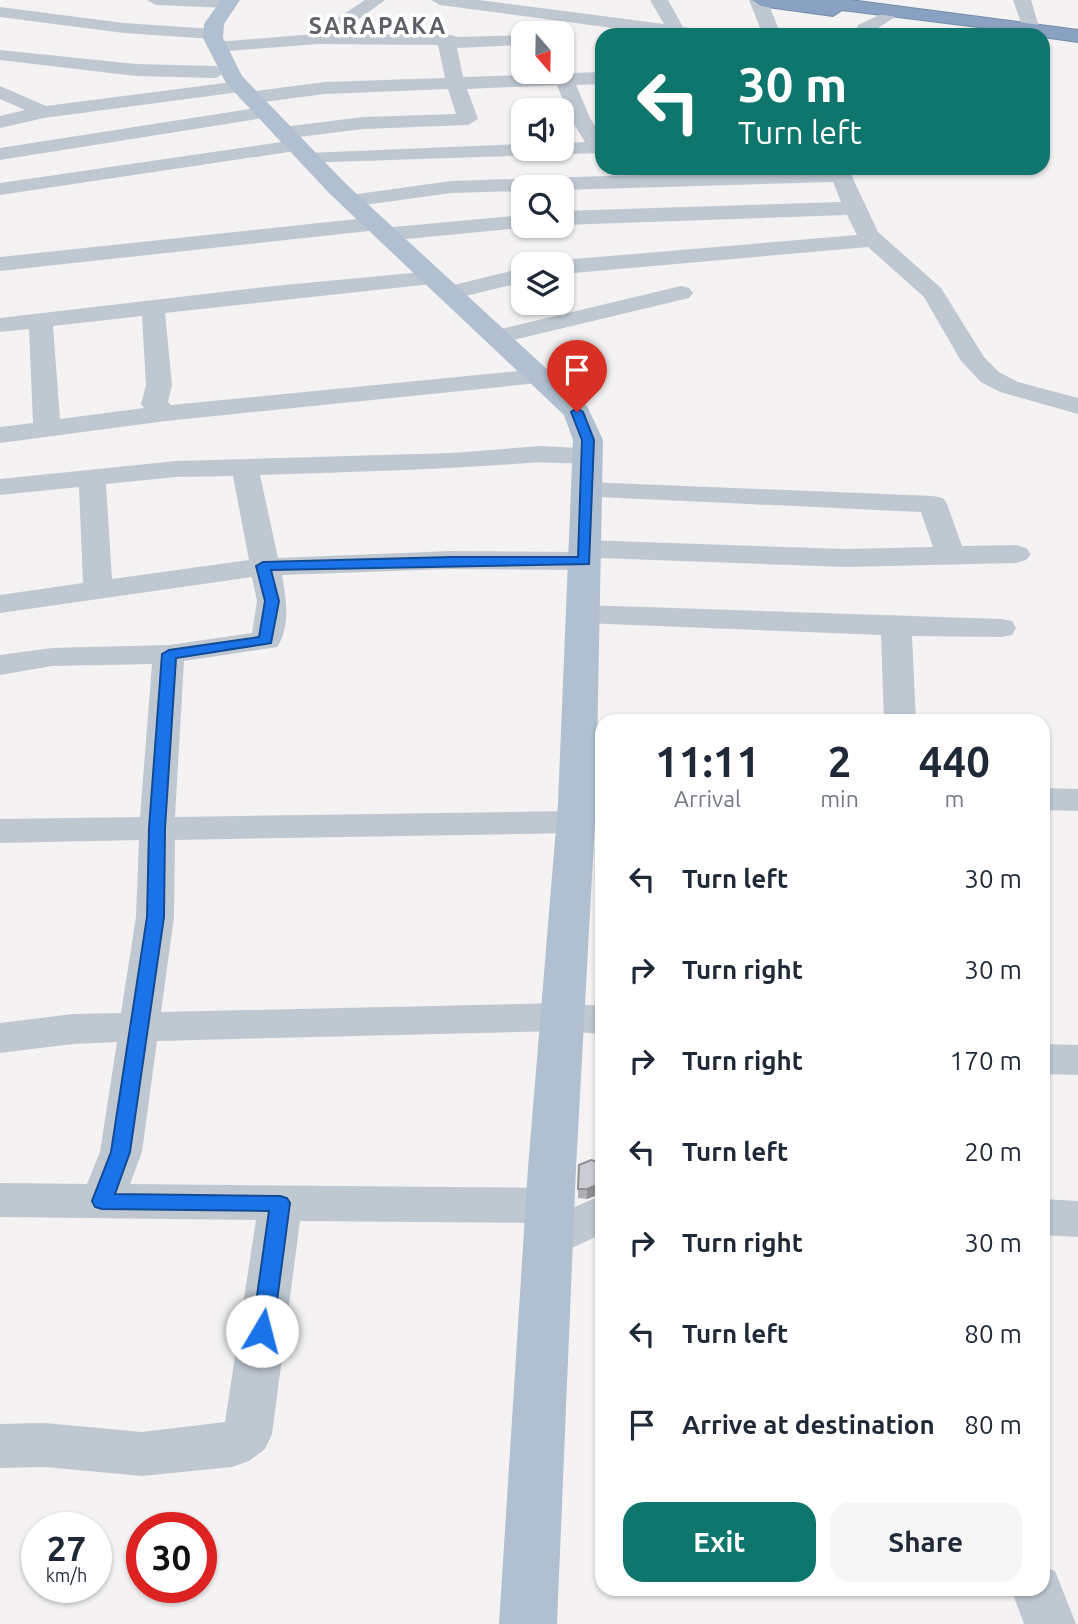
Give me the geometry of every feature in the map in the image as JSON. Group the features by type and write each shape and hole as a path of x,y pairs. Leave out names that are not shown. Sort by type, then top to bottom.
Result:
{"highway":[{"path":"759,0 980,28"},
{"path":"807,0 992,28"},
{"path":"1050,35 1078,36"},
{"path":"1050,37 1078,42"}],"main road":[{"path":"250,81 368,217 577,412 588,440 583,614 590,766 576,822 549,1223 528,1624"}],"street":[{"path":"156,0 250,81"},
{"path":"0,189 250,81 376,0"},
{"path":"440,0 495,3 648,28"},
{"path":"659,0 675,28"},
{"path":"759,0 769,28"},
{"path":"1018,1 1029,28"},
{"path":"449,41 495,3"},
{"path":"0,12 124,28 250,81 363,123 472,126 455,83 449,41"},
{"path":"866,28 886,17"},
{"path":"318,39 511,40"},
{"path":"0,55 325,88 511,79"},
{"path":"574,76 595,77"},
{"path":"0,154 250,81"},
{"path":"0,122 44,112 250,81 595,147"},
{"path":"567,84 580,118 595,139"},
{"path":"0,92 44,112"},
{"path":"0,264 368,217 451,187 761,175"},
{"path":"840,175 869,236 933,292 974,361 990,377 1009,387 1078,406"},
{"path":"574,218 854,208"},
{"path":"0,243 121,234 194,224 368,217 511,222"},
{"path":"574,266 863,241 869,236"},
{"path":"0,324 274,293 441,286 511,277"},
{"path":"497,337 681,293"},
{"path":"153,308 159,385 154,404 166,414"},
{"path":"41,320 47,430"},
{"path":"0,436 166,414 540,377"},
{"path":"0,487 176,469 452,461 540,454 587,472 933,504 950,555"},
{"path":"0,665 52,657 169,654 266,640 272,601 245,467"},
{"path":"92,479 98,592"},
{"path":"0,604 98,592 263,566 585,555 845,558 1016,554"},
{"path":"583,614 701,617 896,628 1001,628"},
{"path":"896,628 900,714"},
{"path":"102,1201 121,1152 155,917 157,828 169,654"},
{"path":"1050,799 1078,800"},
{"path":"0,831 576,822"},
{"path":"0,1038 73,1029 562,1017 595,1019"},
{"path":"1050,1059 1078,1060"},
{"path":"0,1200 280,1203 549,1223 595,1214"},
{"path":"0,1446 45,1445 142,1454 232,1445 248,1434 280,1203"},
{"path":"1050,1217 1078,1219"},
{"path":"1040,1596 1050,1624"}],"building":[{"path":"595,1161 595,1186 578,1189 579,1165"}],"district":[{"name":"SARAPAKA","path":"378,25"}],"route":[{"path":"262,1331 280,1203 102,1201 121,1152 155,917 157,828 169,654 266,640 272,601 263,566 376,562 584,561 588,440 577,412"}]}
